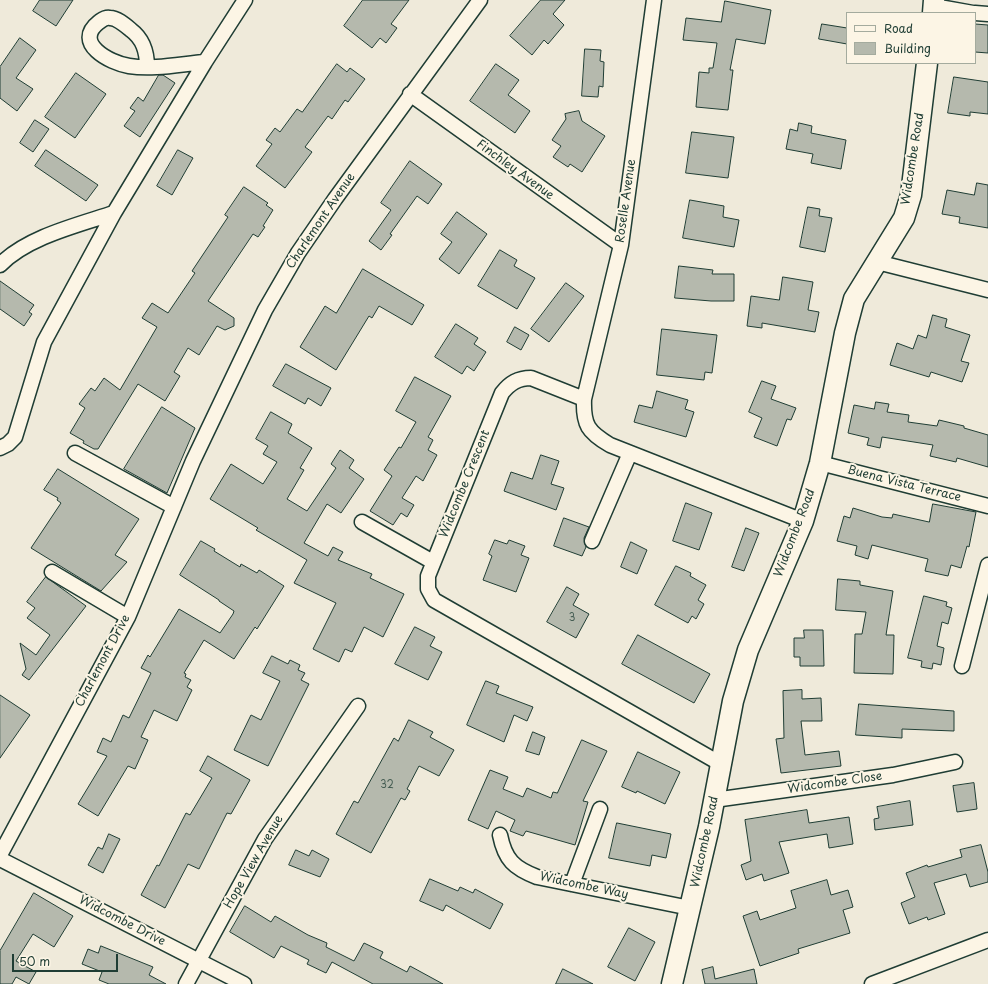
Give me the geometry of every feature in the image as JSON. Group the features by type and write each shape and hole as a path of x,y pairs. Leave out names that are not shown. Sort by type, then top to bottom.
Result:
{"street":[{"path":"0,448 8,444 15,437 44,342 114,212 205,62 245,0"},
{"name":"Charlemont Avenue","path":"193,461 265,310 298,252 410,94 480,0"},
{"name":"Roselle Avenue","path":"584,399 621,245 654,0"},
{"path":"934,6 968,12"},
{"path":"976,13 988,14"},
{"path":"147,67 205,62"},
{"name":"Widcombe Road","path":"672,984 714,800 733,701 748,650 803,521 820,464 845,333 854,299 904,218 911,195 927,64"},
{"name":"Finchley Avenue","path":"410,94 621,245"},
{"path":"0,265 23,248 45,237 114,212"},
{"path":"876,262 988,290"},
{"name":"Widcombe Crescent","path":"584,399 531,378 523,378 508,386 502,393 433,562 428,576 428,589 434,600 720,764"},
{"path":"584,399 584,417 590,430 610,445 803,521"},
{"path":"75,453 174,507"},
{"path":"592,541 630,453"},
{"name":"Charlemont Drive","path":"0,855 128,617 193,461"},
{"name":"Buena Vista Terrace","path":"820,464 988,506"},
{"path":"362,522 433,562"},
{"path":"962,666 988,565"},
{"path":"52,572 128,617"},
{"name":"Hope View Avenue","path":"186,984 265,839 358,706"},
{"name":"Widcombe Close","path":"714,800 893,775 955,762"},
{"path":"572,884 600,809"},
{"name":"Widcombe Way","path":"500,835 503,850 509,859 518,867 538,877 690,908"},
{"name":"Widcombe Drive","path":"0,859 244,984"},
{"path":"872,984 988,940"}],"building":[{"path":"40,0 73,0 56,26 33,11"},
{"path":"363,0 409,0 391,24 397,28 386,43 380,38 372,48 344,26"},
{"path":"541,0 565,0 553,14 564,25 548,44 544,40 532,55 510,36"},
{"path":"725,1 771,10 765,44 736,39 730,70 733,70 728,110 696,107 699,72 709,73 709,68 713,68 717,43 683,40 686,18 721,22"},
{"path":"822,24 846,28 846,44 819,39"},
{"path":"976,24 988,25 988,53 976,52"},
{"path":"20,38 36,50 16,78 33,89 17,111 0,98 0,67"},
{"path":"585,49 601,50 600,61 604,62 603,87 599,86 598,97 582,96"},
{"path":"337,64 347,72 350,68 365,79 348,102 345,100 332,119 328,116 305,147 312,152 285,188 256,166 272,144 266,140 275,128 280,132 297,109 302,112"},
{"path":"496,64 519,80 508,95 530,111 515,133 470,101"},
{"path":"76,73 106,94 75,138 45,117"},
{"path":"159,75 163,75 175,83 140,137 124,126 135,111 130,108 138,97 143,101"},
{"path":"954,77 988,82 988,114 970,112 970,116 948,113"},
{"path":"579,111 582,121 605,136 582,172 570,164 568,167 553,157 561,146 552,140 566,119 565,114"},
{"path":"35,120 49,129 33,152 20,143"},
{"path":"799,123 812,126 811,133 846,140 841,169 811,163 813,154 786,149 790,129 797,131"},
{"path":"692,132 734,137 728,178 686,173"},
{"path":"46,150 98,185 86,201 35,166"},
{"path":"178,150 193,158 172,195 157,186"},
{"path":"410,161 442,184 428,204 417,196 390,234 392,235 381,250 369,241 391,210 381,203"},
{"path":"977,183 988,185 988,228 959,223 960,217 942,214 947,190 974,195"},
{"path":"244,187 268,203 266,205 273,210 263,226 265,227 258,237 253,234 208,301 234,318 234,326 225,330 217,326 199,355 188,348 174,372 180,376 165,401 138,384 98,449 94,449 83,443 84,441 70,433 85,408 79,404 91,388 95,391 104,378 120,390 157,327 142,318 152,303 168,313 195,273 192,271 228,217 225,215"},
{"path":"690,200 724,206 723,217 739,220 734,247 683,238"},
{"path":"808,207 820,209 819,216 832,218 825,252 800,247"},
{"path":"457,212 487,234 459,274 439,259 452,242 441,234"},
{"path":"500,250 517,260 514,266 535,278 517,309 478,286"},
{"path":"679,266 713,270 712,274 734,274 734,301 675,298"},
{"path":"363,269 424,305 412,325 379,306 372,318 369,316 336,370 300,347 325,306 336,313"},
{"path":"783,277 813,282 808,310 819,312 815,332 762,323 762,328 747,326 751,296 779,300"},
{"path":"0,281 34,305 29,312 32,314 24,326 0,309"},
{"path":"566,283 584,296 549,342 531,329"},
{"path":"933,315 947,319 945,327 970,335 961,361 969,363 962,382 931,372 929,377 890,365 897,343 913,349 918,335 926,338"},
{"path":"456,324 478,338 474,344 486,352 474,371 467,366 462,374 435,357"},
{"path":"515,327 529,335 521,350 507,342"},
{"path":"662,329 717,335 712,373 705,372 704,380 657,375"},
{"path":"286,364 331,388 321,406 308,398 305,404 273,386"},
{"path":"415,377 451,396 428,437 433,440 428,450 437,455 423,481 416,476 402,498 414,505 407,517 401,513 393,525 370,511 392,476 384,470 399,447 401,448 416,422 396,411"},
{"path":"762,381 776,386 771,399 796,408 791,420 787,419 777,446 754,437 762,418 749,412"},
{"path":"657,391 688,400 685,409 694,412 686,437 634,422 639,405 652,408"},
{"path":"876,402 889,404 887,412 909,415 908,422 937,426 939,420 964,426 964,428 988,435 988,467 957,458 956,462 930,456 933,445 882,437 880,448 867,445 869,438 848,433 854,405 874,409"},
{"path":"162,407 195,428 167,493 124,469"},
{"path":"271,412 292,424 288,433 312,448 300,468 304,470 287,499 307,511 336,468 331,464 340,450 354,460 349,468 364,479 341,513 327,504 304,543 328,556 333,547 343,552 338,560 372,574 370,578 404,594 383,637 364,627 352,652 345,649 339,662 313,649 336,603 294,583 307,560 256,530 258,528 210,499 231,464 263,484 277,462 263,454 268,446 256,439"},
{"path":"541,455 559,461 551,484 564,488 556,510 504,491 511,472 532,479"},
{"path":"58,469 139,519 115,555 127,562 101,591 31,548 61,503 57,500 58,498 44,490"},
{"path":"686,503 712,513 699,550 673,541"},
{"path":"933,504 976,512 969,547 967,546 961,568 951,565 948,576 925,571 928,559 872,545 868,559 855,555 857,546 837,541 844,516 850,518 853,508 882,517 892,518 893,514 929,522"},
{"path":"564,518 589,527 584,538 586,547 582,556 554,546"},
{"path":"746,528 759,533 744,571 732,567"},
{"path":"495,540 507,544 509,540 525,546 521,555 529,558 516,592 483,580 492,556 489,554"},
{"path":"201,541 240,567 241,564 257,573 259,570 284,586 257,629 255,627 234,659 204,640 184,673 186,674 185,677 191,680 187,687 192,690 177,721 154,710 141,737 148,740 135,769 128,766 98,816 78,804 107,756 97,752 103,738 111,742 123,715 129,718 151,673 141,668 148,655 150,657 179,609 220,633 233,614 234,611 180,575"},
{"path":"631,542 647,550 637,574 621,567"},
{"path":"676,566 691,573 690,576 706,585 698,600 704,604 696,619 692,616 688,623 655,605"},
{"path":"46,577 86,606 29,680 22,675 26,669 20,643 36,655 50,635 27,618 35,608 27,602"},
{"path":"838,579 860,581 860,585 893,591 886,635 894,635 893,674 854,673 855,634 862,634 866,612 836,610"},
{"path":"567,587 579,594 573,605 589,614 576,638 547,622"},
{"path":"924,596 947,602 946,606 952,608 948,624 942,622 937,646 944,648 941,665 933,663 932,669 921,667 922,661 908,658"},
{"path":"415,627 435,637 430,646 442,652 428,680 395,664"},
{"path":"804,630 823,630 824,666 800,666 800,657 794,657 794,638 804,638"},
{"path":"638,635 710,674 694,703 622,664"},
{"path":"272,656 288,664 290,660 300,665 298,670 305,673 301,680 309,684 268,766 234,750 251,715 261,720 280,681 263,673"},
{"path":"486,681 499,686 496,693 533,707 527,721 514,715 504,742 467,725"},
{"path":"802,690 802,699 821,698 822,721 801,721 805,755 839,751 841,766 781,773 776,739 784,738 783,691"},
{"path":"0,695 30,715 0,758"},
{"path":"859,704 954,711 954,731 902,729 902,738 856,735"},
{"path":"409,720 433,732 430,737 454,750 439,776 419,766 407,789 410,791 405,800 401,798 371,853 336,834 354,801 358,803 394,738 398,741"},
{"path":"533,732 545,737 539,755 526,751"},
{"path":"582,740 607,751 583,801 588,802 575,845 526,831 523,836 510,831 515,820 496,811 488,829 468,820 490,770 508,777 503,789 523,797 527,788 551,798 553,792 557,793"},
{"path":"638,752 680,772 665,804 637,791 636,793 622,787"},
{"path":"208,756 250,780 231,814 227,813 199,869 188,864 165,908 141,895 157,865 159,866 186,813 190,815 212,778 200,771"},
{"path":"974,783 977,809 957,812 953,786"},
{"path":"910,801 913,825 875,830 874,819 879,818 877,807"},
{"path":"807,810 809,823 849,817 853,844 829,848 827,834 779,842 789,873 764,881 762,874 746,880 741,865 751,861 745,820"},
{"path":"617,823 671,834 666,858 652,855 650,866 609,858"},
{"path":"109,834 120,839 103,873 88,865 98,847 102,849"},
{"path":"981,845 988,872 988,882 970,887 966,874 934,883 945,914 928,920 927,917 909,924 901,903 915,897 906,873 927,865 928,867 962,857 960,850"},
{"path":"296,850 309,856 312,850 329,859 320,877 289,865"},
{"path":"430,879 458,891 460,887 473,893 475,889 503,904 490,929 446,905 443,911 420,901"},
{"path":"827,880 831,895 848,890 853,907 843,910 850,933 798,949 799,953 760,966 743,916 757,911 760,920 796,908 791,891"},
{"path":"34,893 73,916 54,947 33,934 16,961 36,972 29,984 16,977 12,984 0,984 0,951"},
{"path":"245,906 271,922 275,916 308,935 327,943 326,947 354,961 364,943 383,952 380,958 407,972 410,966 443,984 373,984 332,962 326,973 307,964 309,960 281,946 274,958 230,932"},
{"path":"629,928 655,942 635,981 608,967"},
{"path":"101,946 153,967 149,975 166,984 109,984 99,980 102,972 82,964 88,949 98,953"},
{"path":"713,967 715,979 754,969 757,984 705,984 702,970"},
{"path":"563,969 593,984 556,984"}]}
